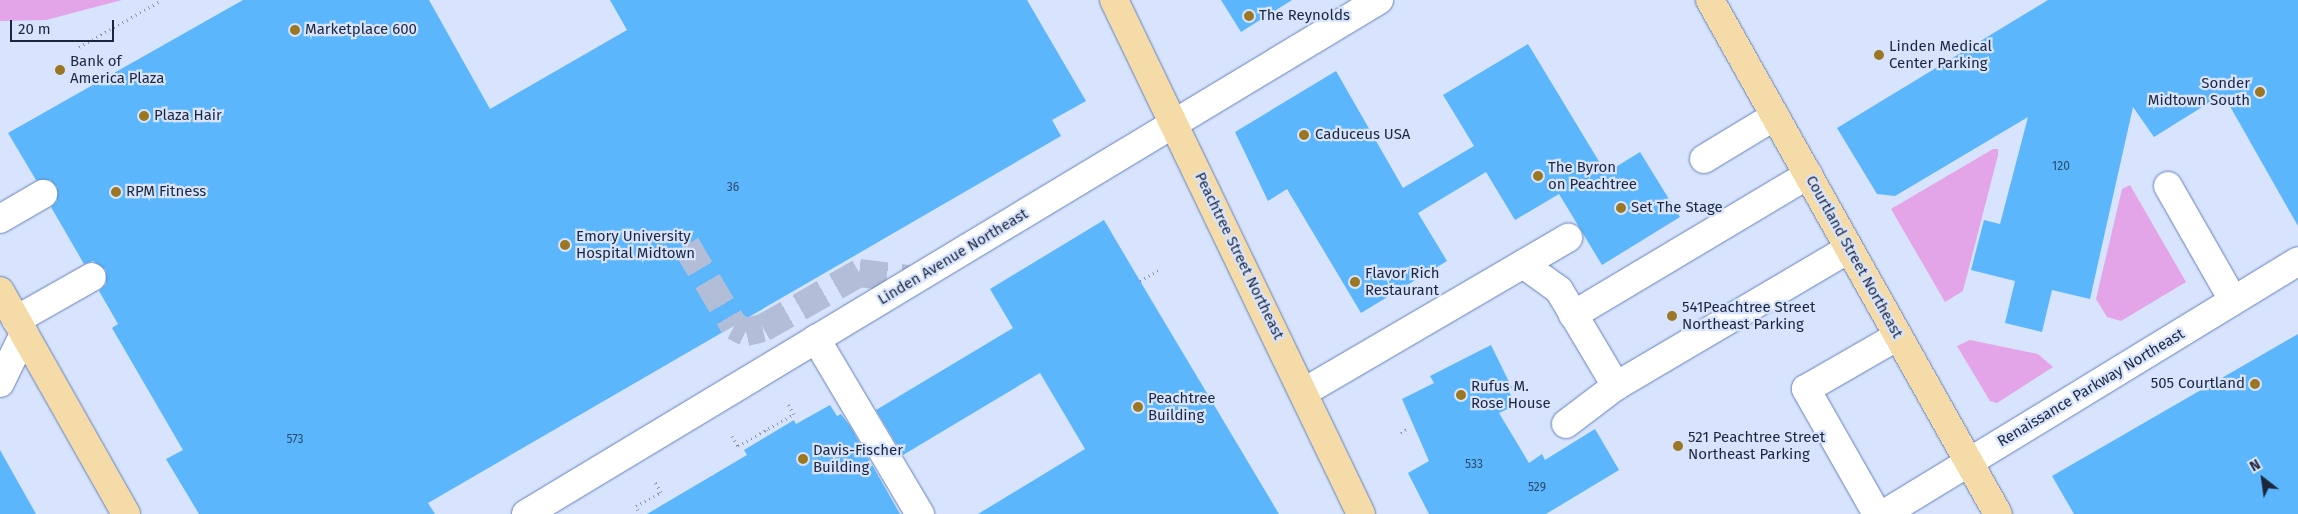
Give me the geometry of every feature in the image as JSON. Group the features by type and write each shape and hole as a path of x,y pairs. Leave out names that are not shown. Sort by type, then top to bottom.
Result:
{"main road":[{"name":"Peachtree Street Northeast","path":"1114,0 1361,514"},
{"name":"Courtland Street Northeast","path":"1710,0 1998,514"},
{"path":"0,291 126,514"}],"street":[{"name":"Linden Avenue Northeast","path":"529,513 1175,125 1379,0"},
{"path":"1704,159 1775,116"},
{"path":"1573,315 1808,175"},
{"path":"2168,186 2233,300"},
{"path":"0,219 43,194"},
{"path":"1304,392 1568,238"},
{"path":"1566,424 1616,386 1849,249"},
{"name":"Renaissance Parkway Northeast","path":"1884,514 2298,261"},
{"path":"1523,264 1559,290 1616,386"},
{"path":"0,383 20,327 92,277"},
{"path":"1877,514 1806,389 1898,336"},
{"path":"816,339 920,514"}],"path":[{"path":"79,47 162,0"},
{"path":"1140,281 1158,270"},
{"path":"732,436 738,446 794,414 787,402"},
{"path":"1400,433 1407,429"},
{"path":"766,430 768,436"},
{"path":"638,510 636,506 661,492 655,482"}],"shaded area":[{"path":"0,0 122,0 46,20 0,21"},
{"path":"1993,149 1998,149 1998,155 1963,291 1945,302 1891,209"},
{"path":"2130,185 2186,282 2121,321 2107,317 2096,299 2122,189"},
{"path":"1970,340 2038,354 2053,367 1997,403 1990,401 1957,346"}],"building":[{"name":"Emory University Hospital Midtown","path":"243,0 429,0 490,109 627,30 610,0 1027,0 1086,101 1052,120 1061,136 428,503 435,514 199,514 166,459 183,450 112,328 118,324 99,291 106,284 106,270 93,261 84,264 51,207 57,201 57,187 50,180 36,180 8,133"},
{"name":"The Reynolds","path":"1221,0 1292,0 1241,32"},
{"path":"2048,0 2298,0 2298,226 2223,94 2154,137 2133,107 2090,299 2052,290 2042,332 2005,323 2015,281 1971,270 1984,220 2000,224 2028,117 1895,196 1877,194 1837,128"},
{"name":"The Byron on Peachtree","path":"1528,44 1606,173 1640,152 1680,217 1602,265 1559,194 1515,220 1486,172 1418,213 1447,261 1361,313 1287,189 1268,201 1235,132 1336,71 1403,188 1474,146 1443,95"},
{"name":"Peachtree Building","path":"1104,220 1279,514 978,514 1085,449 1040,373 903,455 876,410 1013,328 990,289"},
{"name":"505 Courtland","path":"2298,334 2298,514 2074,514 2052,476"},
{"path":"1491,345 1512,388 1508,390 1516,405 1499,413 1529,463 1542,454 1545,460 1595,429 1619,470 1546,514 1429,514 1408,473 1429,461 1402,399 1434,383 1430,376"},
{"name":"Davis-Fischer Building","path":"830,405 837,416 841,414 850,426 900,514 647,514 747,455 744,450 794,420 796,424"},
{"path":"0,450 36,514 0,514"}],"tunnel":[{"path":"686,245 734,326 746,332 763,328 859,273 916,280"}],"place":[{"name":"The Reynolds","path":"1249,16"},
{"name":"Marketplace 600","path":"295,30"},
{"name":"Linden Medical Center Parking","path":"1879,55"},
{"name":"Bank of America Plaza","path":"60,70"},
{"name":"Sonder Midtown South","path":"2260,92"},
{"name":"Plaza Hair","path":"144,116"},
{"name":"Caduceus USA","path":"1304,135"},
{"name":"The Byron on Peachtree","path":"1538,176"},
{"name":"RPM Fitness","path":"116,192"},
{"name":"Set The Stage","path":"1621,208"},
{"name":"Emory University Hospital Midtown","path":"565,245"},
{"name":"Flavor Rich Restaurant","path":"1355,282"},
{"name":"541Peachtree Street Northeast Parking","path":"1672,316"},
{"name":"505 Courtland","path":"2255,384"},
{"name":"Rufus M. Rose House","path":"1461,395"},
{"name":"Peachtree Building","path":"1138,407"},
{"name":"521 Peachtree Street Northeast Parking","path":"1678,446"},
{"name":"Davis-Fischer Building","path":"803,459"}]}
